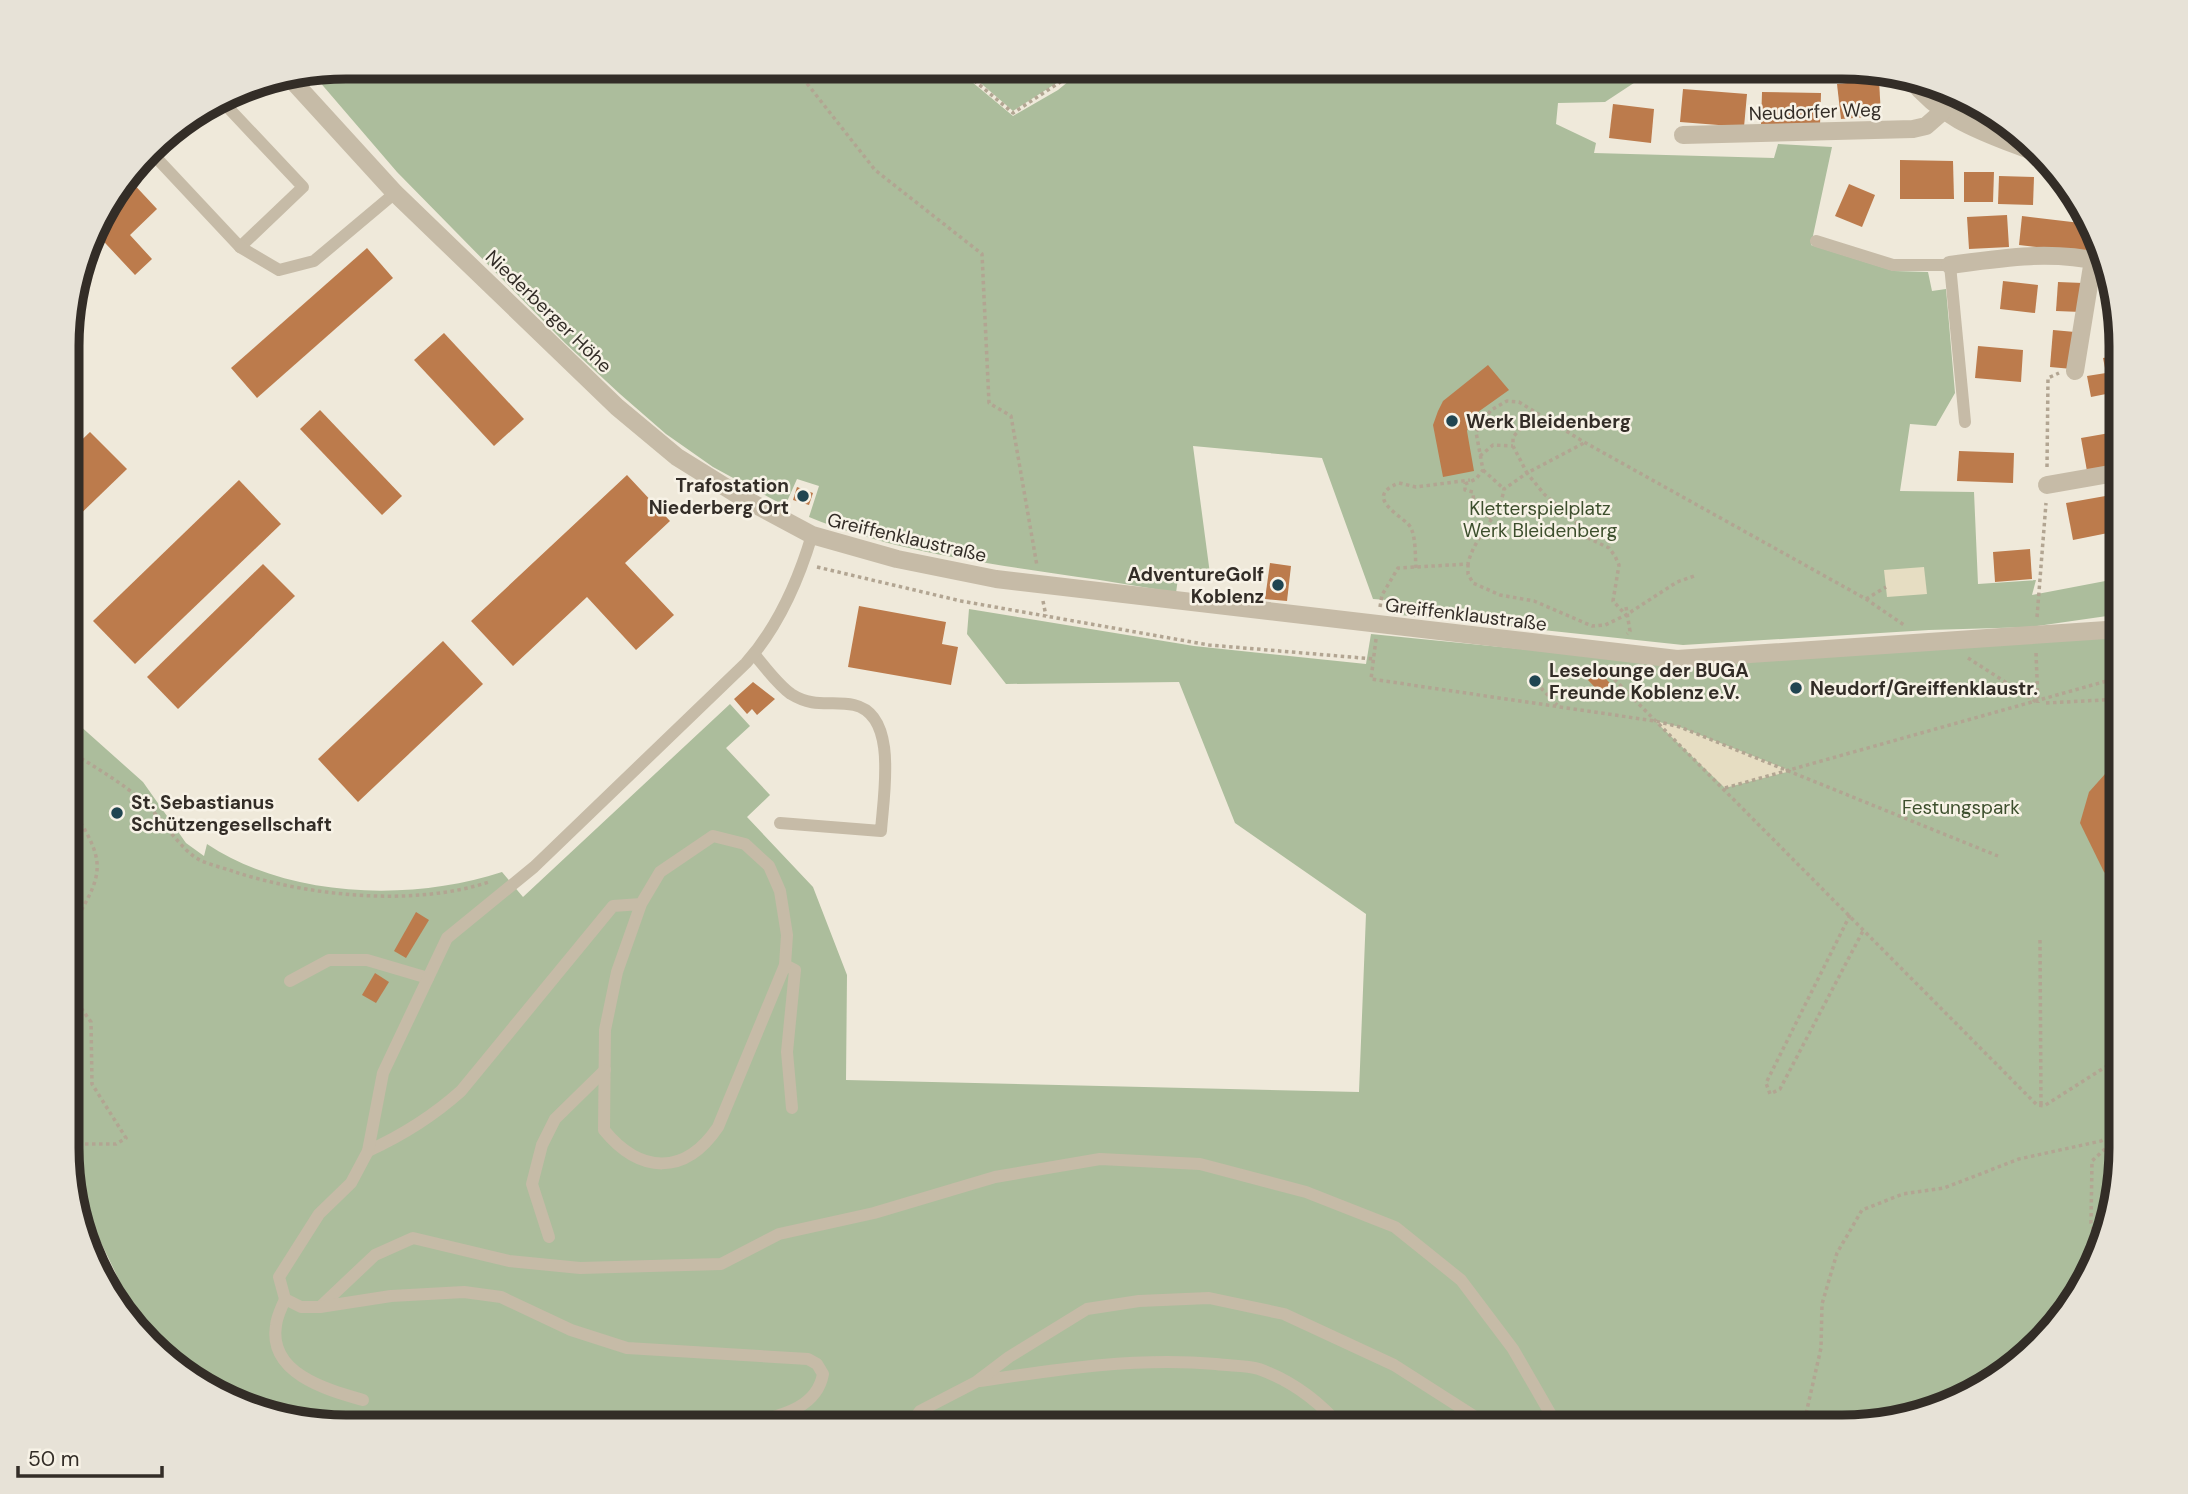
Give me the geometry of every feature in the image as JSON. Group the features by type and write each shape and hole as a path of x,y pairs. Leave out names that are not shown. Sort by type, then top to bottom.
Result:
{"street":[{"name":"Niederberger Höhe","path":"295,84 396,193 617,407 677,457 743,498 812,535"},
{"path":"1923,91 1942,112 1956,121 2019,146"},
{"name":"Neudorfer Weg","path":"1683,135 1913,129 1926,126 1942,112"},
{"path":"1950,265 2020,255 2065,256 2095,261"},
{"path":"2075,371 2096,264"},
{"path":"2047,476 2109,473"},
{"name":"Greiffenklaustraße","path":"812,535 897,559 996,579 1677,659 2109,630"}],"lane":[{"path":"227,107 303,187 240,247"},
{"path":"156,158 240,247 278,270 314,261 396,193"},
{"path":"1816,241 1893,265 1950,265 1965,422"},
{"path":"363,1400 319,1387 300,1376 285,1360 276,1340 276,1324 285,1299 279,1277 319,1214 351,1183 368,1151 383,1073 447,938 534,867 754,654 767,639 803,564 812,535"},
{"path":"754,654 791,694 821,706 854,705 874,716 884,737 881,831 780,823"},
{"path":"713,836 745,844 769,866 780,891 787,935 785,965 718,1127 704,1147 680,1161 653,1165 621,1151 604,1130 606,1030 617,972 641,904 660,873 713,836"},
{"path":"368,1151 401,1136 444,1106 469,1082 612,906 641,904"},
{"path":"290,981 329,960 367,960 428,978"},
{"path":"785,965 795,970 787,1052 792,1108"},
{"path":"549,1237 532,1184 542,1145 555,1119 605,1070"},
{"path":"320,1307 374,1255 413,1238 509,1261 580,1268 721,1264 779,1234 874,1213 995,1177 1100,1159 1199,1164 1306,1192 1395,1227 1461,1280 1513,1349 1551,1415"},
{"path":"285,1299 302,1307 320,1307 391,1296 464,1292 501,1297 571,1330 627,1348 703,1354 769,1354 808,1359 817,1364 823,1374 818,1394 807,1403 772,1415"},
{"path":"916,1415 920,1410 976,1381 1009,1357 1087,1309 1139,1301 1209,1298 1284,1314 1394,1365 1472,1415"},
{"path":"976,1381 1128,1361 1192,1362 1255,1368 1289,1382 1323,1405 1331,1415"}],"path":[{"path":"803,79 875,170 982,254 989,403 1011,416 1046,616"},
{"path":"972,79 1013,113 1068,79"},
{"path":"2038,703 2035,634 2047,476 2048,378 2056,373 2075,371"},
{"path":"1504,489 1483,470 1476,432 1491,410 1507,401 1519,402 1584,442 1866,599 2038,703 2109,700"},
{"path":"1535,412 1513,437 1513,446 1527,473 1544,494 1577,523 1584,536 1609,548 1615,556 1619,565 1614,601 1626,615"},
{"path":"1584,442 1527,473 1504,489 1502,505 1491,517 1471,551 1468,574 1473,583 1500,595 1534,601 1584,624 1605,625 1649,603 1677,582 1696,575"},
{"path":"1480,456 1493,445 1513,446"},
{"path":"1483,470 1476,479 1465,484 1465,490 1473,492 1474,506 1491,517"},
{"path":"1416,568 1413,532 1408,523 1386,507 1384,500 1388,491 1399,483 1416,487 1476,479"},
{"path":"803,564 961,601 1209,645 1374,659"},
{"path":"1468,564 1398,568 1382,596 1371,679 1655,720 1681,727 1998,856"},
{"path":"1866,599 1886,587"},
{"path":"1621,641 1630,631 1626,607"},
{"path":"1608,673 2041,1106"},
{"path":"1725,788 2038,703 2109,681"},
{"path":"1541,688 1559,706"},
{"path":"79,757 118,781 146,803 198,859 274,884 342,895 376,896 478,886 501,878"},
{"path":"79,819 88,832 98,863 96,887 79,915"},
{"path":"1850,915 1766,1083 1770,1094 1780,1089 1864,929"},
{"path":"2039,940 2041,1106"},
{"path":"79,1005 91,1022 92,1084 126,1138 116,1144 79,1144"},
{"path":"2041,1106 2109,1064"},
{"path":"1806,1415 1821,1348 1822,1304 1837,1253 1862,1210 1903,1194 1944,1188 2019,1159 2109,1137"},
{"path":"2095,1234 2091,1223 2092,1161 2109,1144"}],"green space":[{"name":"Kletterspielplatz Werk Bleidenberg","path":"968,79 1013,116 1058,90 1071,79 1640,79 1605,102 1558,103 1556,124 1596,143 1594,153 1774,158 1778,144 1832,147 1811,245 1894,271 1928,272 1932,291 1946,289 1955,393 1936,426 1910,424 1900,491 1974,492 1978,584 2036,580 2032,595 2109,580 2109,616 2031,627 1929,630 1683,645 1391,614 1386,600 1373,599 1322,458 1193,446 1210,574 1179,571 1176,593 990,564 898,545 809,517 819,486 797,479 785,506 713,467 666,434 565,343 397,172 318,80"},
{"path":"976,79 1063,79 1013,111"},
{"name":"Festungspark","path":"969,609 1194,646 1366,664 1371,634 1580,655 2109,634 2109,1165 2095,1234 2073,1282 2054,1311 2031,1337 2005,1360 1976,1379 1928,1401 1859,1415 329,1415 277,1406 228,1388 183,1360 157,1337 134,1311 92,1224 79,1165 79,725 143,782 186,843 204,856 207,844 239,862 274,875 351,890 429,888 467,882 502,872 523,897 730,704 750,726 726,748 770,795 747,817 813,887 847,975 846,1080 1359,1092 1366,914 1235,823 1179,682 1006,684 967,634"}],"shaded area":[{"path":"1924,567 1927,594 1887,597 1884,570"},
{"path":"1655,721 1680,727 1791,771 1725,788"}],"building":[{"path":"1879,81 1881,116 1841,119 1837,84"},
{"path":"1683,89 1747,94 1744,127 1680,122"},
{"path":"1762,92 1821,93 1820,126 1761,124"},
{"path":"1613,104 1654,109 1651,143 1609,138"},
{"path":"1900,160 1953,161 1954,199 1900,199"},
{"path":"1964,172 1994,172 1993,202 1964,202"},
{"path":"1999,176 2034,177 2033,205 1998,204"},
{"path":"133,184 157,209 130,235 152,259 135,275 101,239"},
{"path":"1849,184 1875,195 1862,227 1835,216"},
{"path":"2007,215 2009,247 1969,249 1967,217"},
{"path":"2022,216 2079,223 2092,253 2019,245"},
{"path":"367,248 393,278 257,398 231,368"},
{"path":"2003,281 2038,285 2035,313 2000,309"},
{"path":"2058,282 2083,283 2081,312 2056,311"},
{"path":"2053,330 2075,332 2072,369 2050,367"},
{"path":"444,333 524,419 494,446 414,360"},
{"path":"1978,346 2023,350 2021,382 1975,378"},
{"path":"2109,357 2109,393 2091,397 2087,376 2106,373 2103,358"},
{"name":"Werk Bleidenberg","path":"1488,365 1509,390 1471,417 1467,431 1474,471 1443,477 1433,425 1438,411 1443,401"},
{"path":"320,410 402,496 382,515 300,429"},
{"path":"90,432 127,469 79,515 79,442"},
{"path":"2109,433 2109,467 2087,471 2081,438"},
{"path":"1959,451 2014,453 2013,483 1957,481"},
{"path":"627,475 670,521 625,563 674,615 636,650 587,597 513,666 471,621"},
{"path":"239,480 281,524 135,664 93,621"},
{"name":"Trafostation Niederberg Ort","path":"797,487 813,493 809,505 793,500"},
{"path":"2109,495 2109,533 2073,540 2066,503"},
{"path":"2030,549 2032,579 1995,582 1993,552"},
{"path":"1270,563 1291,566 1287,601 1265,599"},
{"path":"263,564 295,596 178,709 147,677"},
{"path":"1419,602 1431,603 1430,615 1418,614"},
{"path":"859,606 946,622 942,644 958,647 951,685 848,667"},
{"path":"443,641 483,684 358,802 318,759"},
{"path":"1598,670 1616,690 1606,699 1588,680"},
{"name":"Leselounge der BUGA Freunde Koblenz e.V.","path":"1533,674 1539,674 1543,681 1539,688 1533,688 1529,684 1529,678"},
{"path":"753,682 775,699 757,715 752,709 747,714 734,699"},
{"path":"2109,772 2109,876 2104,872 2080,823 2089,792"},
{"path":"416,912 429,920 406,958 394,951"},
{"path":"375,973 389,982 376,1003 362,995"}],"place":[{"name":"Werk Bleidenberg","path":"1452,421"},
{"name":"Trafostation Niederberg Ort","path":"803,496"},
{"name":"AdventureGolf Koblenz","path":"1278,585"},
{"name":"Leselounge der BUGA Freunde Koblenz e.V.","path":"1535,681"},
{"name":"Neudorf/Greiffenklaustr.","path":"1796,688"},
{"name":"St. Sebastianus Schützengesellschaft","path":"117,813"}]}
